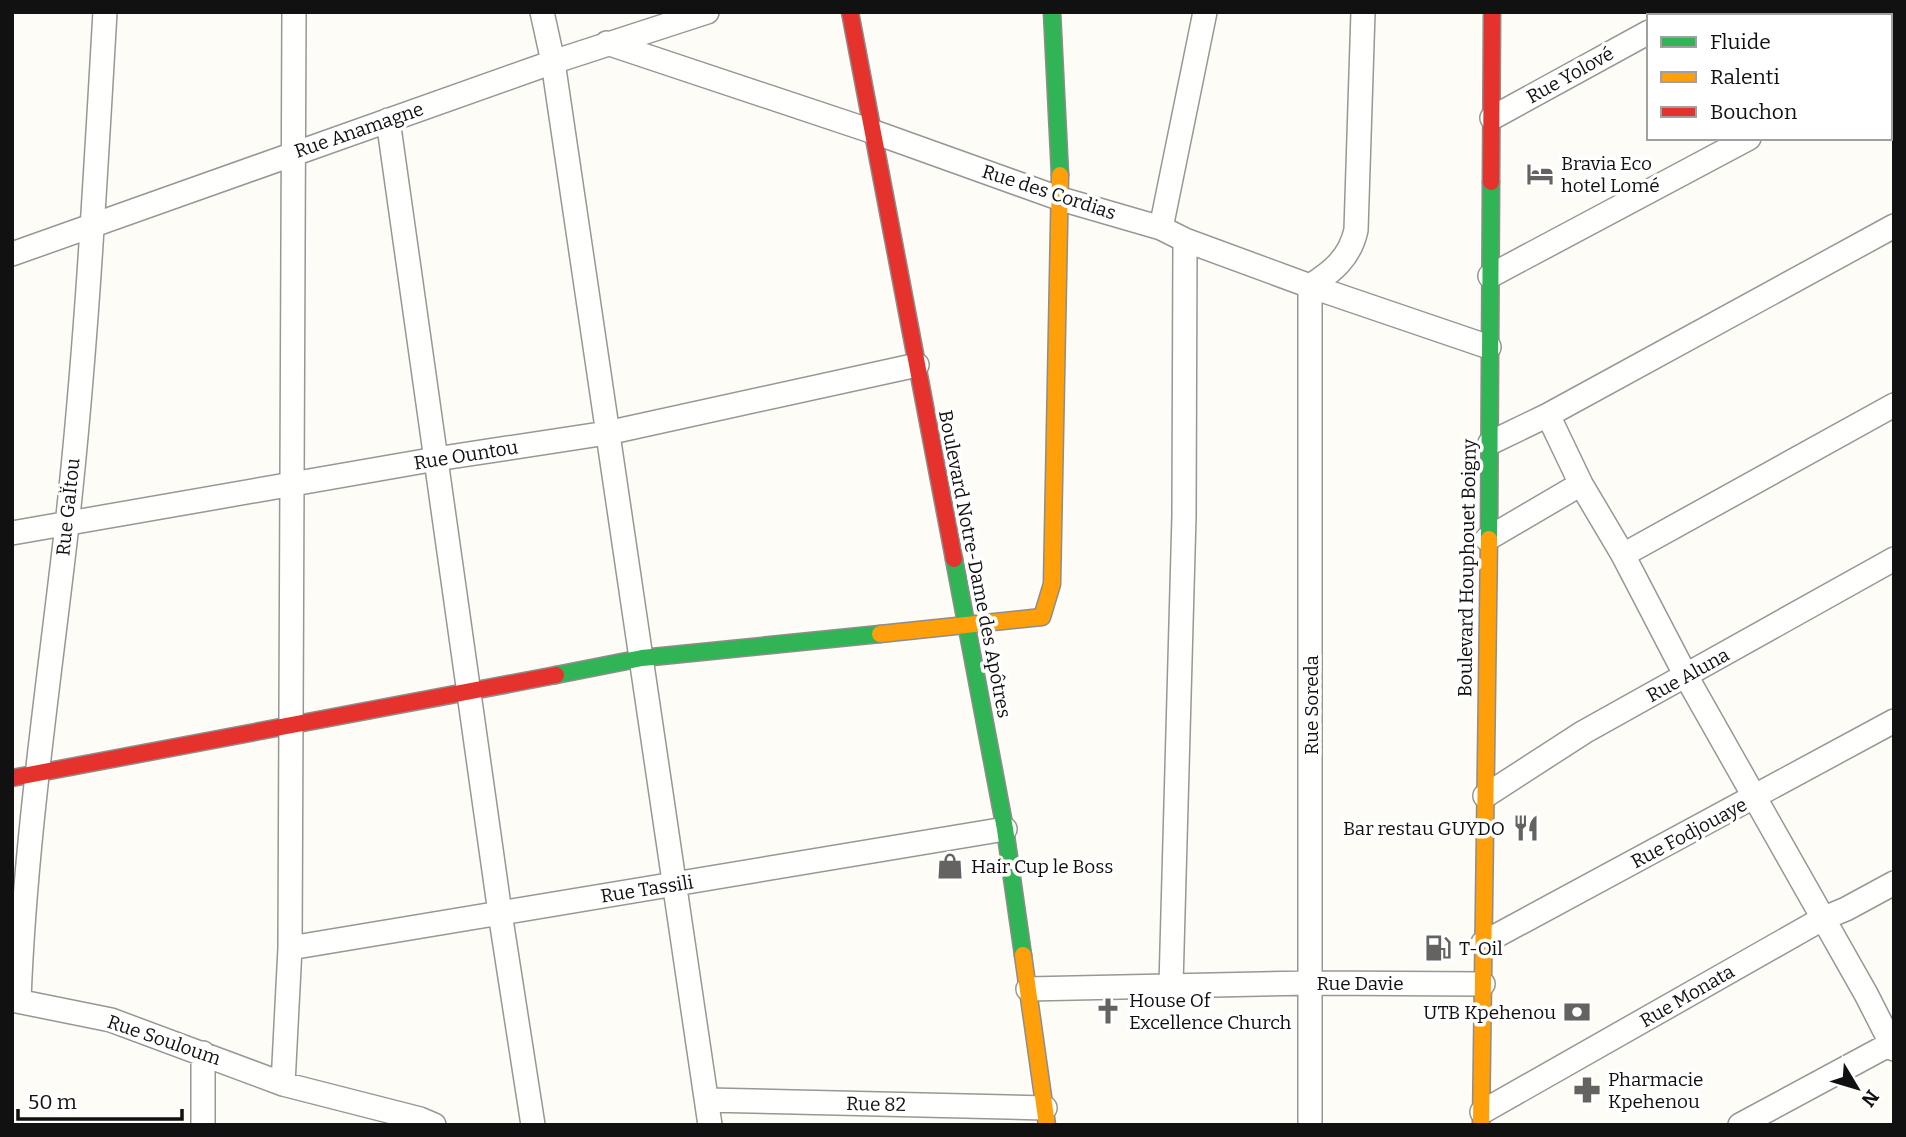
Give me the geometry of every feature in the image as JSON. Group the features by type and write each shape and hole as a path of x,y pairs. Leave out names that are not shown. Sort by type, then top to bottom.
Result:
{"street":[{"name":"Rue GaÏtou","path":"16,1000 37,775 67,522 93,225 105,12"},
{"path":"283,1084 290,948 294,12"},
{"path":"541,12 553,62 710,1125"},
{"name":"Rue Anamagne","path":"12,254 607,43 707,12"},
{"name":"Boulevard Notre-Dame des Apôtres","path":"850,12 1005,829 1046,1116"},
{"path":"12,778 642,658 1042,617 1052,584 1061,199 1052,12"},
{"path":"1161,228 1205,12"},
{"path":"1310,286 1334,271 1354,240 1356,230 1363,12"},
{"name":"Boulevard Houphouet Boigny","path":"1482,1118 1492,12"},
{"name":"Rue Yolové","path":"1492,118 1647,33"},
{"name":"Rue des Cordias","path":"607,43 874,132 1061,199 1161,228 1185,240 1310,286 1489,347"},
{"path":"388,120 499,913 533,1125"},
{"path":"1490,276 1745,140"},
{"path":"1490,443 1548,415 1894,226"},
{"path":"1171,985 1184,516 1185,240"},
{"name":"Rue Soreda","path":"1310,286 1310,1125"},
{"name":"Rue Ountou","path":"12,533 436,459 607,433 916,365"},
{"path":"1623,555 1894,405"},
{"path":"1548,415 1581,484 1623,555 1686,676 1893,1045 1740,1125"},
{"path":"1487,539 1581,484"},
{"name":"Rue Aluna","path":"1485,796 1584,732 1894,559"},
{"name":"Rue Fodjouaye","path":"1483,943 1894,721"},
{"name":"Rue Tassili","path":"290,948 1005,829"},
{"name":"Rue Monata","path":"1482,1118 1822,919 1894,883"},
{"name":"Rue Davie","path":"1028,989 1311,983 1483,984"},
{"name":"Rue Souloum","path":"16,1000 111,1020 283,1084 425,1123"},
{"path":"203,1053 203,1125"},
{"name":"Rue 82","path":"707,1100 1046,1116"}],"traffic: fast":[{"path":"1052,12 1060,175"},
{"path":"1489,539 1491,182"},
{"path":"954,559 1005,829 1023,955"},
{"path":"556,675 642,658 880,634"}],"traffic: slow":[{"path":"880,634 1042,617 1052,584 1060,175"},
{"path":"1481,1125 1489,539"},
{"path":"1023,955 1047,1125"}],"traffic: jam":[{"path":"850,12 954,559"},
{"path":"1491,182 1492,12"},
{"path":"12,778 556,675"}],"place":[{"name":"Bravia Eco hotel Lomé","path":"1540,174"},
{"name":"Bar restau GUYDO","path":"1526,828"},
{"name":"Hair Cup le Boss","path":"950,866"},
{"name":"T-Oil","path":"1438,948"},
{"name":"House Of Excellence Church","path":"1108,1011"},
{"name":"UTB Kpehenou","path":"1577,1012"},
{"name":"Pharmacie Kpehenou","path":"1587,1090"}]}
